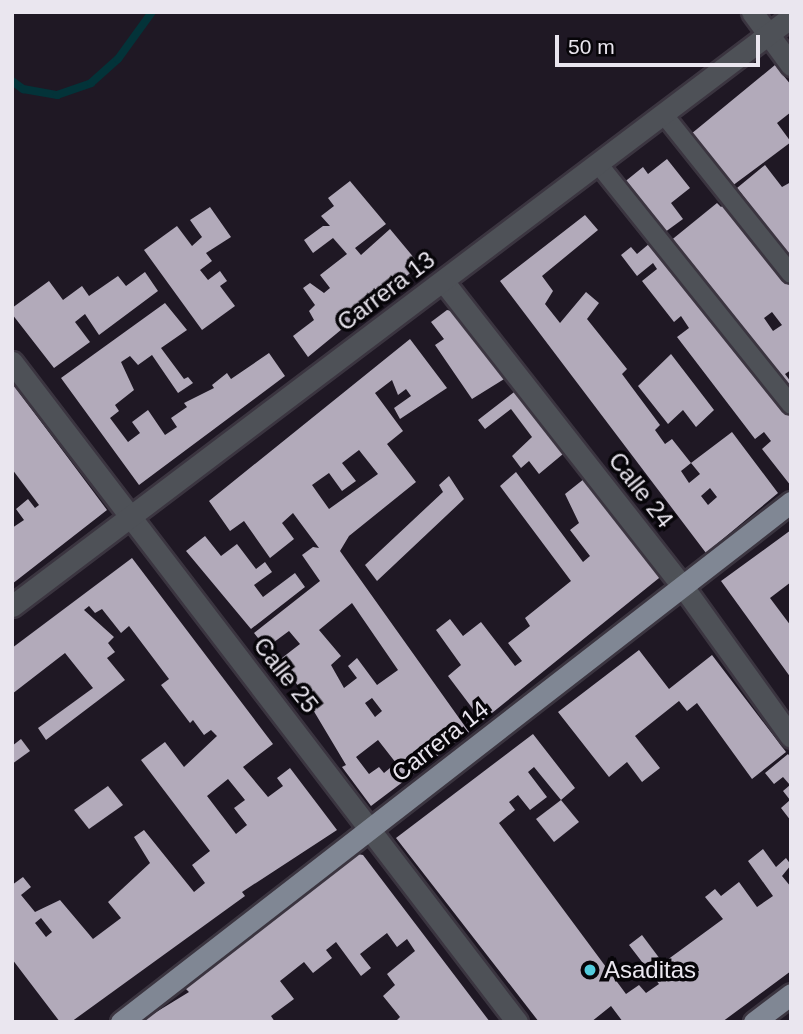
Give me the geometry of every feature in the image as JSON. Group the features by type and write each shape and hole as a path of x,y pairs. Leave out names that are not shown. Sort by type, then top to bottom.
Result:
{"main road":[{"name":"Carrera 14","path":"121,1022 372,829 681,584 791,502"},
{"path":"754,1022 791,994"}],"street":[{"path":"752,12 791,65"},
{"name":"Carrera 13","path":"12,606 664,116 791,17"},
{"path":"664,116 791,274"},
{"path":"599,165 791,405"},
{"name":"Calle 24","path":"443,281 681,584 791,737"},
{"name":"Calle 25","path":"12,362 372,829 517,1022"}],"building":[{"path":"775,65 791,85 791,112 777,123 791,142 732,186 691,134"},
{"path":"667,159 690,188 671,203 683,219 661,235 622,184 643,167 648,174"},
{"path":"765,165 782,187 791,182 791,258 737,188"},
{"path":"350,181 386,224 355,248 361,255 390,229 420,265 308,357 293,336 314,320 309,311 315,305 303,288 310,283 324,293 330,288 320,275 347,254 333,238 313,253 304,240 323,226 330,226 321,216 334,206 328,198"},
{"path":"730,200 791,277 791,370 785,374 791,382 791,395 669,242 717,203 721,207","holes":["772,312 782,325 773,331 764,318"]},
{"path":"210,207 231,237 206,253 212,261 200,270 208,280 220,271 227,281 220,286 235,306 202,330 144,250 177,226 192,246 202,237 190,220"},
{"path":"585,215 598,230 542,276 553,291 545,304 560,323 586,292 599,303 587,319 627,369 622,374 660,425 655,430 665,444 672,439 691,463 732,432 778,493 706,553 500,281","holes":["691,463 700,474 689,483 681,471","710,488 717,497 708,505 701,496"]},
{"path":"656,238 791,410 791,486 762,449 771,441 764,432 755,439 677,337 689,328 681,316 674,322 642,281 657,269 653,263 637,276 621,255 631,247 637,254"},
{"path":"145,272 158,291 99,335 85,314 75,322 90,342 54,368 12,314 12,308 49,281 63,300 82,286 89,296 118,276 126,286"},
{"path":"165,303 187,330 161,348 184,379 188,377 193,383 178,393 152,355 138,365 130,356 121,362 134,390 115,405 119,411 110,418 128,442 140,433 132,422 148,410 165,435 177,427 171,418 187,407 184,403 214,388 212,385 227,373 231,379 269,353 285,376 139,485 61,378"},
{"path":"447,310 456,312 509,376 472,399 435,345 444,339 431,322"},
{"path":"410,339 447,388 400,419 394,408 411,396 406,389 398,395 392,380 375,393 403,431 387,444 416,482 349,536 340,551 469,732 371,806 342,767 346,765 300,688 278,661 300,644 289,631 266,648 254,633 320,581 302,555 313,547 319,548 293,513 282,523 294,539 270,558 244,521 230,531 209,501","holes":["359,450 378,474 329,509 312,485 329,473 342,491 356,481 342,463","352,603 398,670 377,685 357,658 348,666 357,678 344,688 331,665 341,656 319,630","372,698 382,711 375,717 365,703","378,740 396,763 384,773 379,767 369,774 356,757"]},
{"path":"671,354 714,410 696,427 683,410 668,424 638,386"},
{"path":"12,383 107,510 12,584 12,528 24,520 16,509 28,499 35,508 39,505 12,469"},
{"path":"522,386 569,449 539,474 529,461 521,468 512,456 532,437 511,409 485,429 478,420"},
{"path":"516,472 583,562 590,556 570,530 579,523 565,494 589,475 664,574 482,721 448,676 461,665 436,630 450,619 463,636 481,622 515,666 522,661 508,643 530,626 525,618 571,581 500,486"},
{"path":"449,476 464,499 377,581 365,565 443,492 439,485"},
{"path":"791,530 791,582 770,598 791,626 791,678 721,581"},
{"path":"205,536 221,556 237,544 256,569 265,562 272,572 254,585 263,597 295,573 305,587 251,629 186,551"},
{"path":"132,558 273,744 243,767 268,797 283,786 277,778 290,768 337,830 242,892 245,896 71,1022 60,1022 12,959 12,885 23,877 31,887 21,895 35,912 60,900 93,939 121,918 108,902 150,863 134,837 144,830 194,892 205,883 192,865 210,851 141,760 165,742 184,767 217,736 211,730 204,735 193,720 190,723 161,685 169,679 129,626 121,633 102,609 95,613 89,606 84,610 114,637 108,643 115,652 107,658 125,680 46,740 38,728 93,688 65,653 12,694 12,648","holes":["228,779 245,800 234,808 247,825 236,834 207,796","41,918 52,932 46,937 35,923"]},
{"path":"639,650 669,689 712,655 786,752 752,779 697,703 687,711 679,701 635,736 660,768 642,782 627,762 609,777 558,712"},
{"path":"533,734 575,788 561,800 534,767 528,772 547,797 530,810 518,795 509,802 515,810 499,823 626,994 639,985 646,993 659,984 629,945 642,935 663,963 723,919 705,897 715,889 721,896 739,882 757,907 773,896 748,861 763,849 776,867 786,858 791,865 782,876 791,887 791,971 722,1022 623,1022 611,1006 591,1022 539,1022 396,838"},
{"path":"21,739 30,751 12,764 12,746"},
{"path":"788,754 791,758 791,821 781,808 790,800 783,791 790,785 783,777 774,784 765,773"},
{"path":"108,786 123,805 89,829 74,810"},
{"path":"561,800 579,822 554,842 536,819"},
{"path":"357,854 363,855 490,1022 395,1022 400,1017 383,996 395,985 387,974 415,951 407,939 397,947 387,933 360,954 371,968 361,976 336,942 326,950 332,958 313,973 304,962 280,981 294,999 271,1016 275,1022 140,1022 189,992 184,987"}],"waterway":[{"path":"12,81 23,89 57,95 91,83 118,59 152,12"}],"place":[{"name":"Asaditas","path":"590,970"}]}
